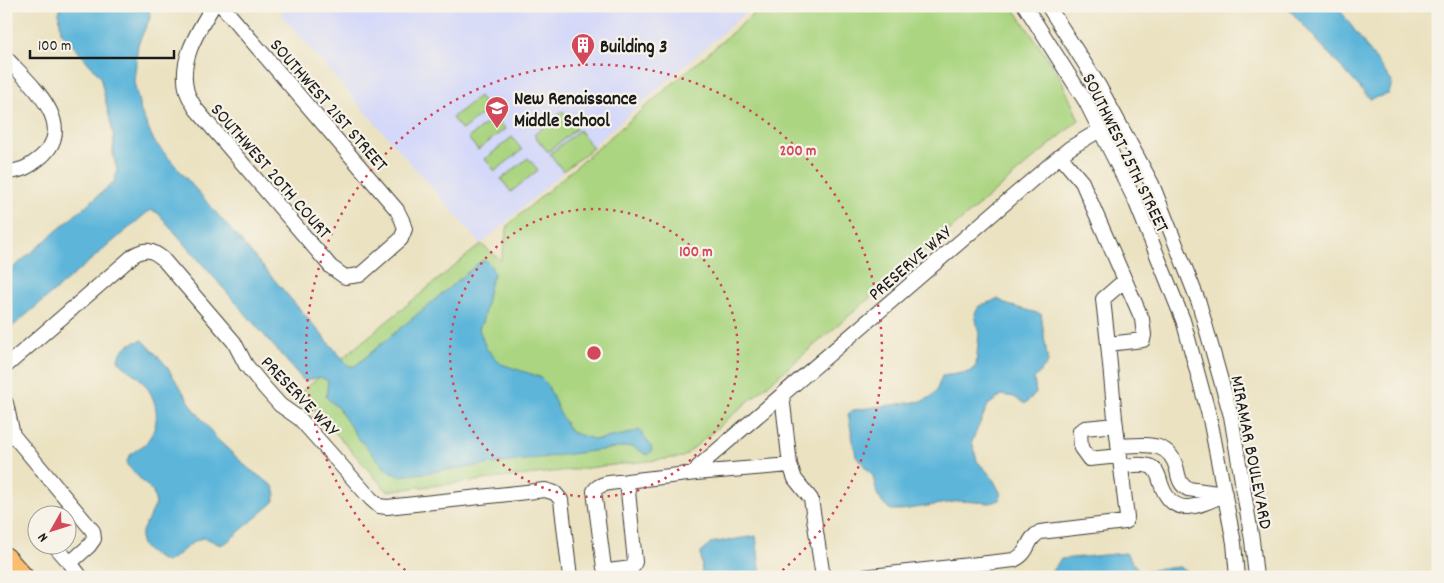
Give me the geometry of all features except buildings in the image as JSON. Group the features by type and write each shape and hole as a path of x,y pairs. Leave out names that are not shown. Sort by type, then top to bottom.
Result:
{"main road":[{"path":"6,557 24,577"}],"street":[{"name":"SOUTHWEST 20TH COURT","path":"213,6 197,32 188,55 184,78 187,93 196,109 215,133 330,267 345,278"},
{"name":"SOUTHWEST 21ST STREET","path":"222,6 397,210 402,220 405,229 401,239 360,274 345,278"},
{"name":"SOUTHWEST 25TH STREET","path":"1025,6 1086,102 1135,200 1183,320"},
{"name":"SOUTHWEST 25TH STREET","path":"1048,6 1099,86 1152,184 1199,307"},
{"path":"6,58 46,102 54,121 55,137 48,151 34,163 19,172 6,172"},
{"name":"PRESERVE WAY","path":"696,473 698,467 1060,156 1100,130"},
{"path":"1060,156 1082,182 1141,317 1143,340 1108,344"},
{"name":"PRESERVE WAY","path":"6,366 134,255 146,249 154,251 234,342 246,365 264,388 280,405 300,418 379,506 387,507 545,490 555,493 561,500 570,577"},
{"path":"863,577 1014,560 1026,552 1034,535 1040,532 1125,522 1127,517 1103,299 1125,280"},
{"name":"MIRAMAR BOULEVARD","path":"1199,307 1231,416 1246,501 1256,577"},
{"name":"MIRAMAR BOULEVARD","path":"1183,320 1210,420 1234,543 1237,577"},
{"path":"782,395 790,465 795,479 811,499 823,577"},
{"path":"7,412 10,436 64,506"},
{"path":"1116,425 1085,428 1080,431 1081,448 1088,459 1120,456 1158,446 1167,451 1174,459 1179,480 1188,490 1225,494"},
{"path":"1120,456 1141,465 1150,466 1159,475 1167,497 1176,505 1185,508 1199,506 1225,494"},
{"path":"627,482 635,562 632,568 608,571 604,568 594,491 597,486 601,484 696,473 790,465"},
{"path":"78,519 93,531 94,539 78,556"},
{"path":"64,556 81,577"},
{"path":"70,563 78,556"}],"shaded area":[{"name":"New Renaissance Middle School","path":"290,6 753,6 481,244 280,14"}],"green space":[{"path":"763,6 1012,6 1059,75 1079,120 683,457 387,491 300,393 481,244 501,260 508,225"},
{"path":"479,96 488,109 462,130 452,118"},
{"path":"563,111 577,128 548,152 534,135"},
{"path":"495,117 505,129 478,150 468,138"},
{"path":"579,130 593,148 563,171 550,154"},
{"path":"512,137 522,150 495,171 485,159"},
{"path":"528,158 538,170 511,192 501,179"}],"water":[{"path":"60,6 149,6 150,18 138,44 134,82 141,112 154,141 349,366 355,366 480,262 485,260 491,266 494,275 479,329 486,348 501,364 540,377 547,384 561,416 571,432 596,440 639,430 651,446 652,451 647,455 632,446 400,476 389,472 358,438 338,408 326,397 328,381 320,377 304,381 158,213 150,210 6,332 6,274 114,182 117,170 113,154 114,138 100,76 61,32"},
{"path":"1286,6 1337,6 1392,82 1389,94 1370,99"},
{"path":"998,299 1008,305 1041,314 1048,363 1034,379 1036,393 1025,404 1014,397 1002,395 988,405 972,441 977,461 992,477 1001,494 1000,500 990,503 960,501 891,510 883,504 877,494 873,476 856,456 848,414 853,410 922,401 934,394 942,376 969,372 976,366 979,334 975,314 979,306"},
{"path":"143,340 165,364 194,409 217,439 249,469 273,486 276,494 273,503 227,542 220,545 204,538 200,539 166,562 145,549 141,543 143,530 156,504 153,492 127,465 129,457 149,439 156,419 155,406 147,387 138,377 124,367 118,359 122,351 128,346"},
{"path":"756,536 761,577 702,577 701,553 710,543"},
{"path":"1126,553 1139,571 1179,567 1199,577 1047,577 1061,559"}],"place":[{"name":"Building 3","path":"583,66"},
{"name":"New Renaissance Middle School","path":"497,129"}]}
